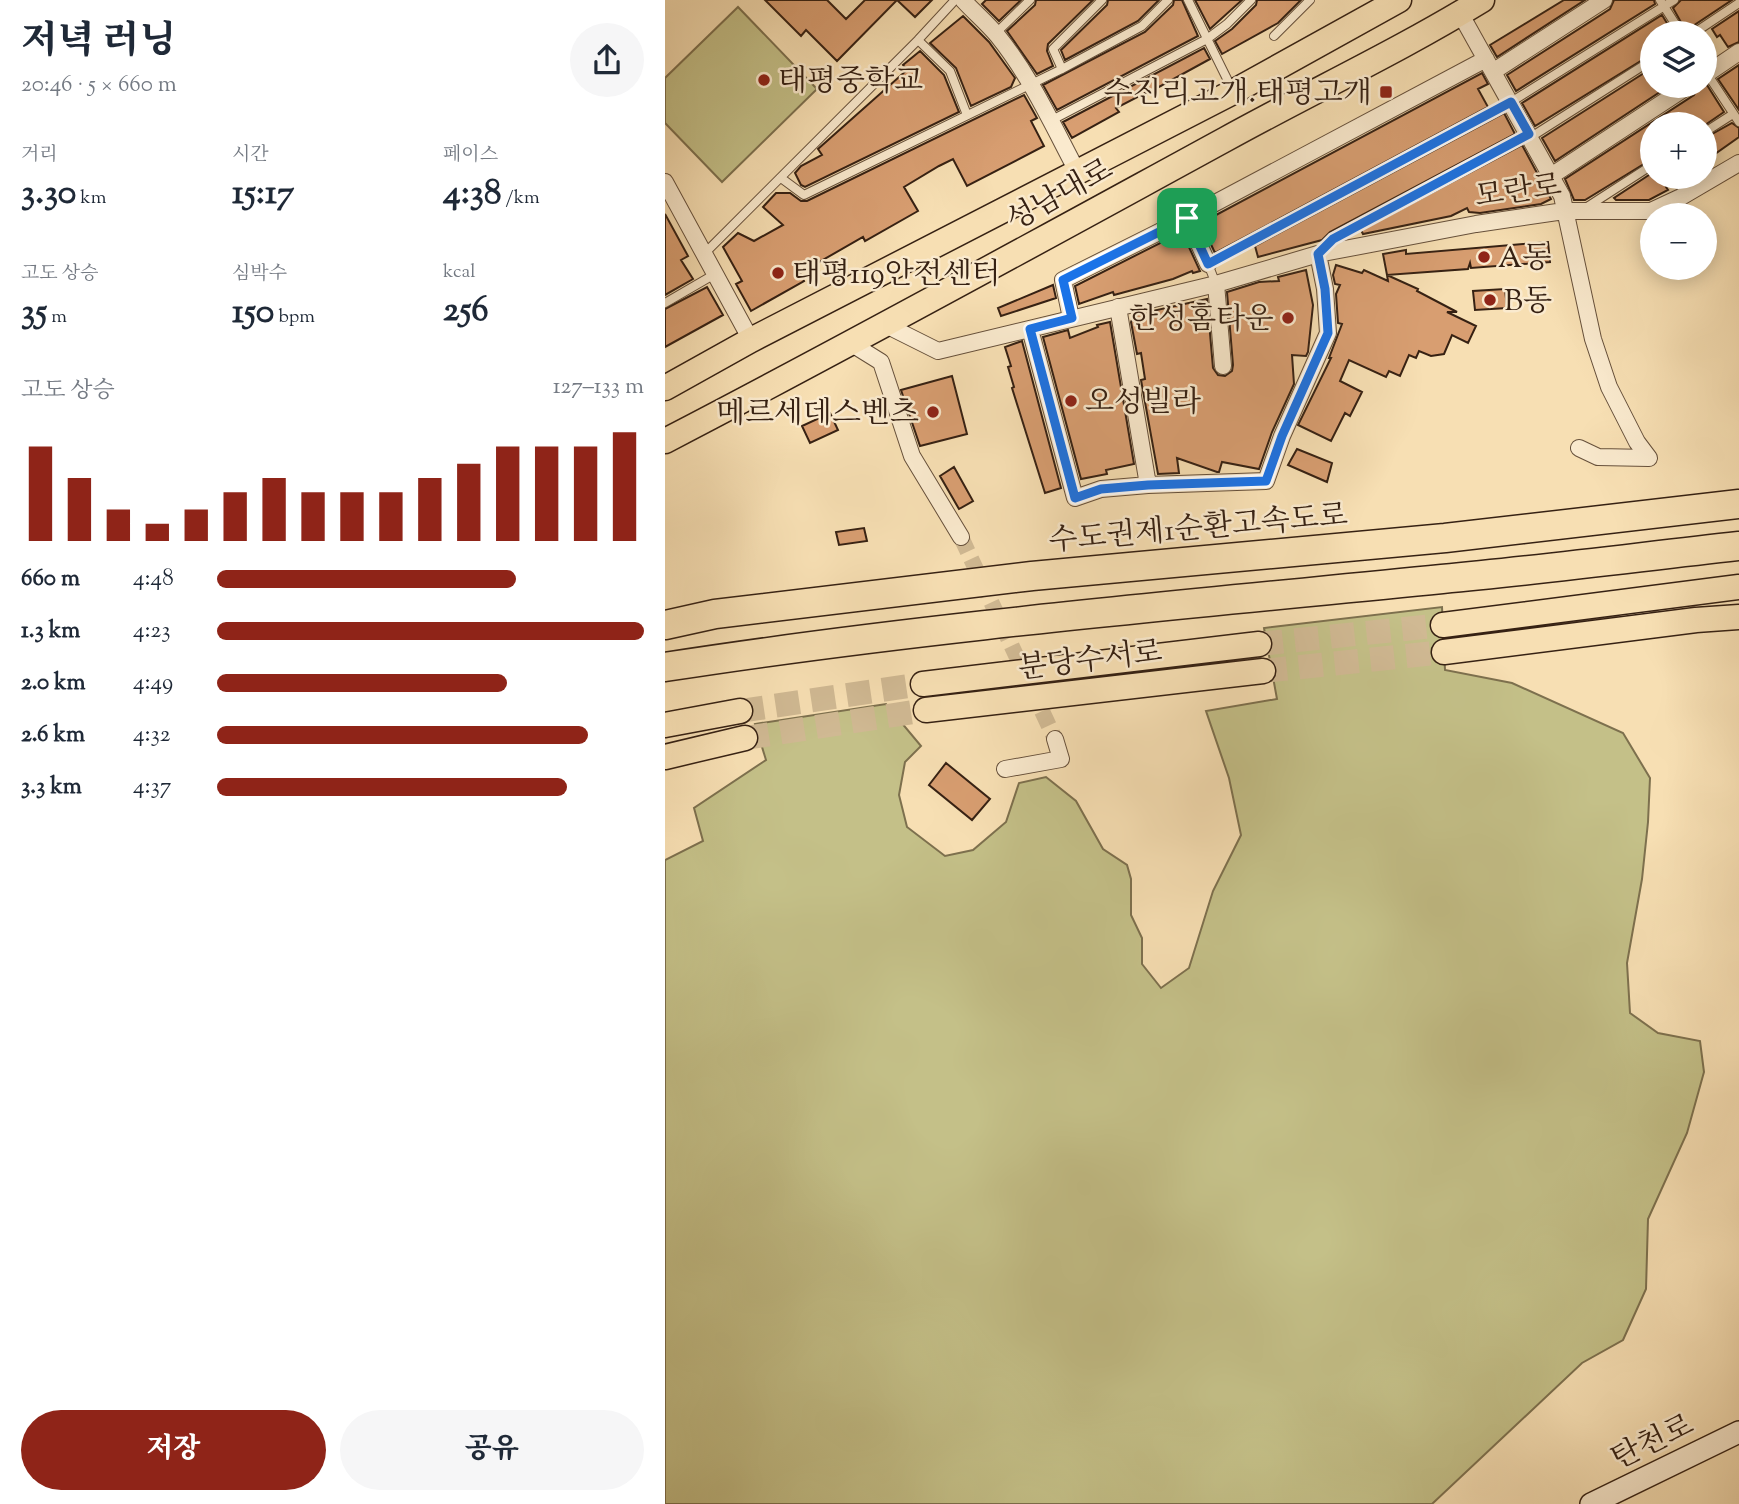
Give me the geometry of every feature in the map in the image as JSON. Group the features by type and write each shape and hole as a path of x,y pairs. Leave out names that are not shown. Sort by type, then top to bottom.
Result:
{"highway":[{"name":"수도권제1순환고속도로","path":"665,625 715,614 1032,576 1445,538 1739,504"},
{"path":"665,667 768,651 1048,616 1445,579 1739,546"}],"main road":[{"name":"성남대로","path":"665,388 751,340 1233,92 1399,0"},
{"name":"성남대로","path":"665,440 852,344 1248,127 1416,40 1455,7 1482,0"},
{"path":"1443,625 1739,587"},
{"path":"1444,652 1739,617"},
{"name":"분당수서로","path":"923,684 1259,644"},
{"name":"분당수서로","path":"926,710 1263,671"},
{"path":"665,725 740,711"},
{"path":"665,757 745,738"},
{"name":"탄천로","path":"1591,1504 1739,1432"}],"street":[{"path":"963,0 996,33 1031,83 1078,173"},
{"path":"1072,318 1063,280 1490,65 1604,0"},
{"path":"1455,7 1530,135 1562,196 1593,339 1609,387 1637,442 1649,458 1598,457 1579,448"},
{"path":"1717,65 1739,52"},
{"path":"1551,176 1670,98"},
{"name":"모란로","path":"886,325 938,351 1216,284 1318,254 1476,224 1564,211 1651,211 1738,168"},
{"path":"665,182 751,340"},
{"path":"1187,218 1208,264"},
{"path":"1030,329 1075,498 1101,489 1266,481 1282,436 1328,333 1325,289 1318,254"},
{"path":"1216,284 1223,366"},
{"path":"1118,307 1148,485"},
{"path":"852,344 881,362 912,456 961,537"},
{"path":"1005,769 1062,759 1055,738"}],"lane":[{"path":"703,254 955,0"},
{"path":"996,33 1030,0"},
{"path":"1062,69 1053,49 1102,0"},
{"path":"781,178 804,195 1062,69 1142,26 1168,0"},
{"path":"1188,0 1233,92"},
{"path":"1050,121 1207,39 1251,0"},
{"path":"1274,36 1310,0"},
{"path":"1216,284 1208,264 1511,102 1662,3 1674,0"},
{"path":"1662,3 1673,21"},
{"path":"1712,21 1739,3"},
{"path":"918,40 950,71 967,115"},
{"path":"1318,254 1333,239 1530,135 1640,67"},
{"path":"1717,90 1739,122"},
{"path":"1717,124 1733,114"},
{"path":"1582,210 1640,173"},
{"path":"665,303 715,274"}],"shaded area":[{"path":"738,7 817,89 722,182 665,123 665,78"},
{"path":"1442,607 1445,670 1512,683 1623,733 1650,778 1642,879 1627,963 1630,1013 1658,1033 1700,1041 1704,1072 1687,1133 1648,1219 1646,1289 1623,1340 1582,1363 1432,1504 665,1504 665,860 703,841 694,808 766,760 755,724 886,704 921,746 905,762 899,795 907,827 945,856 973,850 1006,822 1019,783 1046,777 1076,801 1103,849 1127,865 1131,879 1131,915 1142,938 1142,964 1161,988 1189,968 1213,891 1241,835 1229,778 1206,711 1277,699 1264,628"}],"building":[{"path":"765,0 827,0 846,19 865,0 897,0 837,61 806,30 801,36"},
{"path":"897,0 932,0 915,17"},
{"path":"986,0 1021,0 999,21 982,4"},
{"path":"1036,0 1093,0 1048,44 1047,51 1053,66 1037,74 1007,31 1035,5"},
{"path":"1108,0 1159,0 1138,21 1065,60 1061,50 1107,5"},
{"path":"1174,0 1182,0 1198,36 1057,110 1043,85 1145,32 1173,5"},
{"path":"1195,0 1242,0 1210,29"},
{"path":"1257,0 1301,0 1278,23 1222,54 1215,41 1232,29 1256,5"},
{"path":"1564,0 1585,0 1497,57 1490,45"},
{"path":"1614,0 1654,0 1655,4 1516,91 1507,75 1610,9"},
{"path":"1681,0 1732,0 1700,21 1680,21 1673,8"},
{"path":"1739,11 1739,42 1728,47 1720,35 1717,37 1717,26"},
{"path":"1662,15 1666,21 1652,21"},
{"path":"963,16 989,42 1015,78 1011,87 971,106 956,68 930,43"},
{"path":"1640,29 1640,61 1535,126 1522,103"},
{"path":"1204,48 1210,59 1116,108 1119,112 1072,138 1063,122"},
{"path":"920,51 944,75 959,112 805,187 801,185 795,173 801,166 822,155 818,149 907,70 903,65"},
{"path":"1739,65 1739,110 1718,79"},
{"path":"1482,73 1488,84 1478,89 1488,107 1215,253 1201,223"},
{"path":"1640,76 1640,98 1651,98 1555,161 1542,138"},
{"path":"1024,95 1037,118 1031,121 1044,146 967,186 953,159 939,166 904,187 918,211 865,241 863,237 800,273 804,281 751,311 736,284 742,281 723,247 738,233 754,241 783,225 763,207 776,193 790,193 801,201 807,201"},
{"path":"1689,98 1715,98 1724,112 1717,117 1717,112 1668,112"},
{"path":"1504,113 1515,134 1330,232 1322,240 1258,257 1255,246"},
{"path":"1732,123 1739,128 1739,137 1717,153 1717,131"},
{"path":"1640,130 1640,166 1585,200 1574,200 1565,179"},
{"path":"1522,145 1551,199 1541,204 1480,213 1469,212 1467,208 1451,216 1363,234 1361,230"},
{"path":"1640,181 1640,189 1668,190 1649,200 1614,198"},
{"path":"665,214 688,256 681,260 693,279 665,295"},
{"path":"1182,232 1200,271 1192,271 1114,295 1113,292 1079,304 1075,286"},
{"name":"A동","path":"1548,242 1550,262 1471,268 1470,263 1468,269 1387,275 1383,254 1406,250 1406,254"},
{"path":"1336,265 1362,273 1364,270 1388,281 1387,275 1418,289 1417,291 1457,312 1447,312 1476,326 1468,343 1452,335 1444,354 1431,356 1419,351 1416,358 1409,355 1400,376 1389,371 1386,377 1349,360 1340,381 1362,392 1350,416 1345,413 1331,441 1298,425 1331,358 1342,324 1338,323 1336,294 1340,285 1335,284 1333,275"},
{"path":"1306,270 1313,305 1308,352 1306,356 1292,355 1294,384 1259,469 1222,462 1217,472 1177,458 1179,473 1158,474 1141,380 1145,379 1141,353 1137,354 1131,322 1134,315 1207,299 1213,368 1218,375 1225,376 1232,371 1233,365 1227,292 1259,282 1279,281 1278,277"},
{"path":"1053,285 1056,298 1001,316 998,308"},
{"path":"707,287 723,315 665,347 665,309"},
{"name":"B동","path":"1505,289 1507,308 1475,310 1473,291"},
{"path":"1110,322 1134,464 1106,470 1107,474 1081,479 1043,337 1068,330 1070,338"},
{"path":"1022,341 1061,488 1045,493 1008,367 1011,366 1005,347"},
{"name":"메르세데스벤츠","path":"952,376 967,434 920,446 901,390"},
{"path":"830,413 838,430 810,443 802,426"},
{"path":"1297,449 1332,463 1327,482 1288,465"},
{"path":"954,467 973,501 959,509 940,476"},
{"path":"864,528 867,541 839,545 836,532"},
{"path":"946,763 990,799 972,820 929,785"}],"tunnel":[{"path":"961,537 1055,739"},
{"path":"1259,644 1443,625"},
{"path":"1263,671 1444,652"},
{"path":"740,711 923,684"},
{"path":"745,738 926,710"}],"place":[{"name":"태평중학교","path":"764,80"},
{"name":"수진리고개.태평고개","path":"1386,92"},
{"name":"A동","path":"1484,257"},
{"name":"태평119안전센터","path":"778,273"},
{"name":"B동","path":"1490,300"},
{"name":"한성홈타운","path":"1288,318"},
{"name":"오성빌라","path":"1071,401"},
{"name":"메르세데스벤츠","path":"933,412"}],"route":[{"path":"1511,102 1529,134 1333,239 1318,254 1325,289 1328,333 1282,436 1266,481 1101,489 1075,498 1030,329 1072,318 1063,280 1187,218 1208,264 1511,102"}]}
